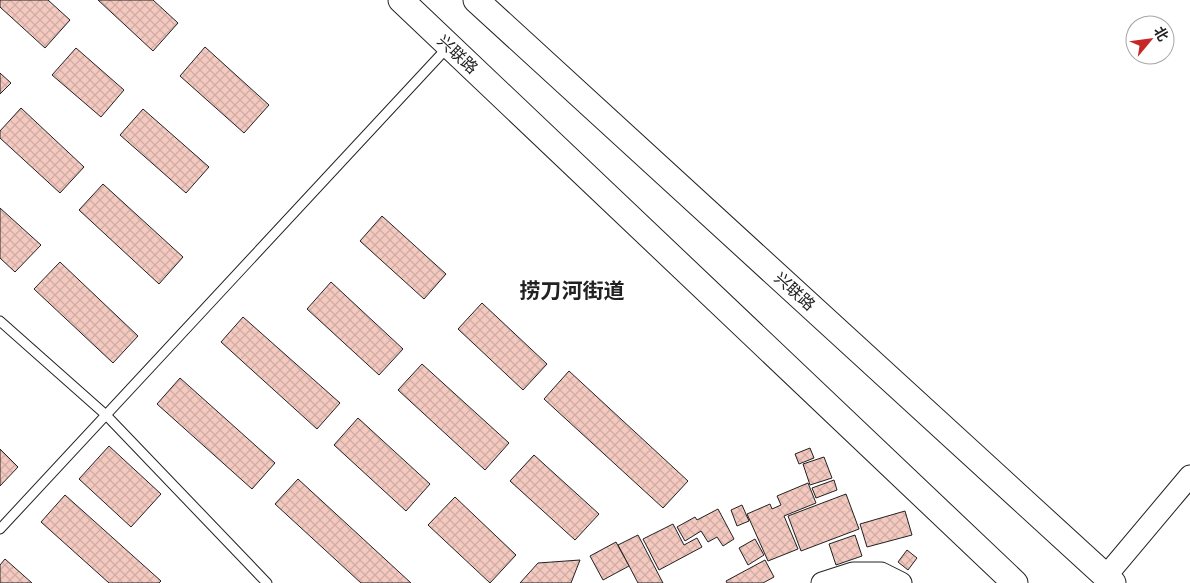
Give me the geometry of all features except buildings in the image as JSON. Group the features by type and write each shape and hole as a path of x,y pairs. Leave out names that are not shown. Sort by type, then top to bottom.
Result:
{"main road":[{"name":"兴联路","path":"401,0 1015,583"},
{"name":"兴联路","path":"476,0 1110,580"}],"street":[{"path":"1110,580 1190,476"},
{"path":"822,583 853,573 881,573 901,583"}],"lane":[{"path":"0,529 449,46"},
{"path":"0,320 106,416 268,583"}],"district":[{"name":"捞刀河街道","path":"572,291"}]}
